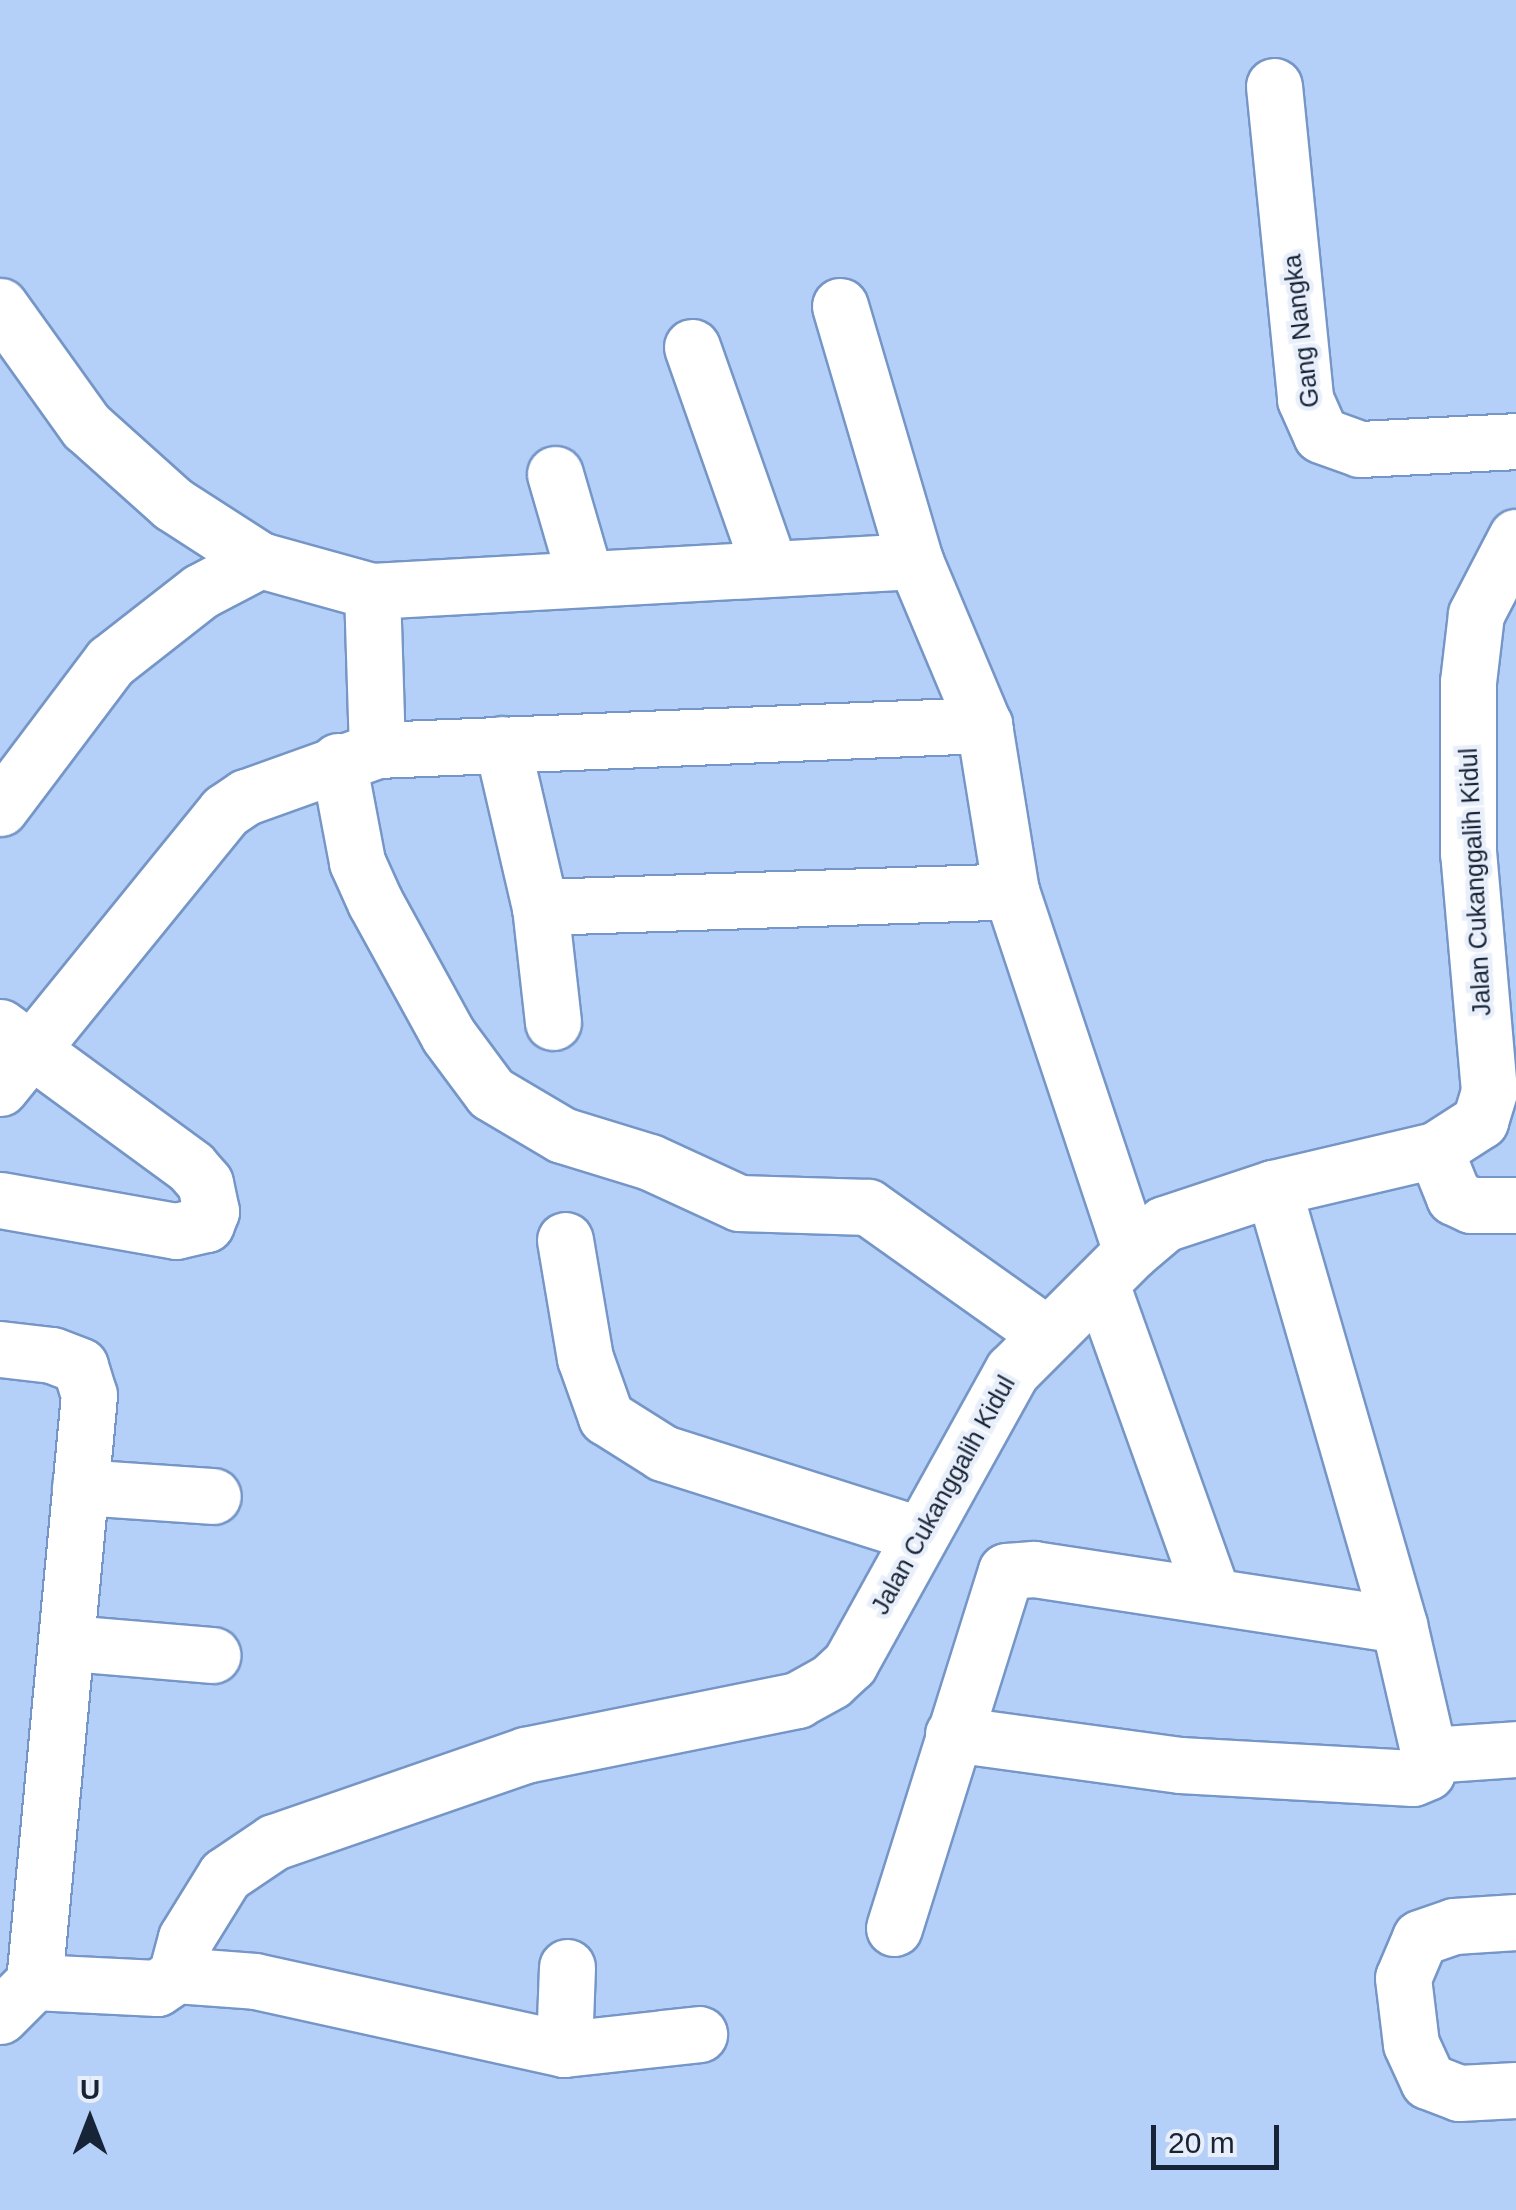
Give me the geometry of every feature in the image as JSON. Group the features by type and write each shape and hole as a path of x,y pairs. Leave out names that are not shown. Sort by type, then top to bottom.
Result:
{"street":[{"name":"Gang Nangka","path":"1274,86 1300,362 1305,399 1321,435 1360,450 1516,441"},
{"path":"0,306 86,426 174,504 260,560 372,591 915,561"},
{"path":"840,306 915,561 984,725 1011,891 1212,1594"},
{"path":"692,346 770,569"},
{"path":"555,474 584,577"},
{"name":"Jalan Cukanggalih Kidul","path":"176,1975 186,1938 224,1875 274,1842 525,1756 798,1700 831,1680 850,1663 1012,1370 1045,1333 1164,1224 1273,1188 1435,1150 1480,1121 1490,1090 1498,1009 1468,852 1468,682 1476,614 1516,537"},
{"path":"0,808 110,662 202,591 260,560"},
{"path":"372,591 358,756 357,862 448,1034 491,1093 562,1135 650,1162 739,1203 868,1207 1045,1333"},
{"path":"0,1200 176,1230 206,1224 210,1211 205,1183 191,1167 9,1055 224,811 358,756 502,744 984,725"},
{"path":"502,744 540,907 553,1022"},
{"path":"540,907 1011,891"},
{"path":"1435,1150 1454,1197 1471,1205 1516,1204"},
{"path":"953,1734 1180,1764 1413,1778 1427,1772 1429,1755 1399,1625 1273,1188"},
{"path":"565,1240 584,1358 606,1418 663,1453 919,1534"},
{"path":"0,1350 52,1355 80,1366 89,1395 69,1644 18,1965 157,1988 176,1975 256,1981 564,2049 700,2034"},
{"path":"80,1487 213,1496"},
{"path":"894,1928 1006,1572 1034,1568 1399,1625"},
{"path":"69,1644 212,1655"},
{"path":"1429,1755 1516,1748"},
{"path":"1516,1922 1454,1926 1420,1938 1403,1978 1411,2044 1428,2081 1458,2094 1516,2090"},
{"path":"564,2049 567,1967"}]}
